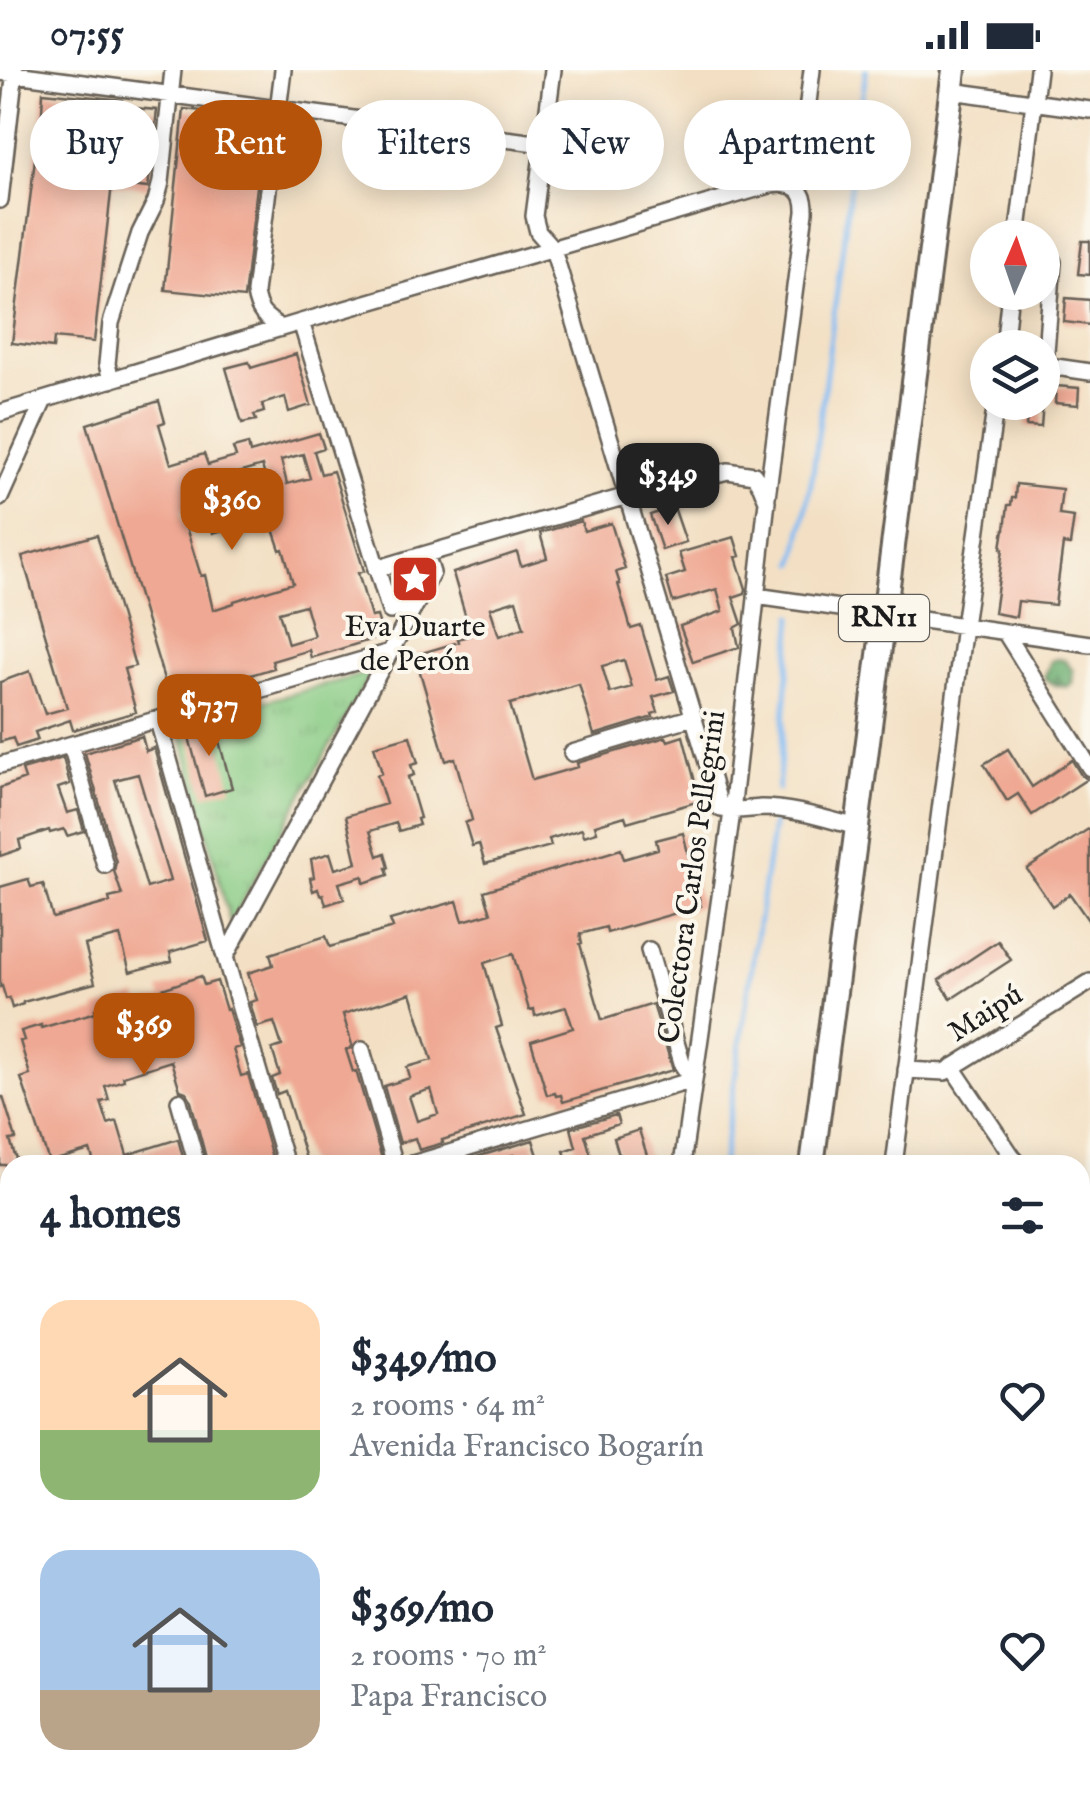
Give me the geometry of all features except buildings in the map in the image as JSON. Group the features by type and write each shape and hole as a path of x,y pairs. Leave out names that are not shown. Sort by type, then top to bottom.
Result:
{"highway":[{"name":"RN11","path":"813,1155 953,80"}],"street":[{"path":"111,380 107,364 111,323 161,182 173,70"},
{"path":"280,100 283,70"},
{"path":"549,100 553,70"},
{"path":"808,100 812,70"},
{"path":"1019,220 1038,70"},
{"path":"0,200 10,72 220,100"},
{"path":"953,80 1035,102 1090,110"},
{"path":"322,113 526,142"},
{"path":"268,190 255,293 257,307 280,328"},
{"path":"537,190 534,216 538,232 553,249 721,810 762,808 858,826"},
{"path":"0,413 753,190"},
{"name":"Colectora Carlos Pellegrini","path":"683,1155 732,812 805,212 806,202 800,190"},
{"path":"301,322 398,636"},
{"path":"1060,367 1090,372"},
{"path":"0,498 44,400"},
{"path":"895,1155 993,420"},
{"path":"376,569 728,471 754,475 767,501"},
{"path":"225,957 432,572 426,554"},
{"path":"756,596 1090,644"},
{"path":"390,611 416,604"},
{"path":"1004,632 1090,768"},
{"path":"0,765 390,652"},
{"path":"572,753 694,717"},
{"path":"158,721 283,1155"},
{"path":"71,745 106,864"},
{"path":"467,1155 693,1080 683,1066 648,950"},
{"name":"Maipú","path":"906,1070 945,1072 1090,982"},
{"path":"362,1050 392,1155"},
{"path":"952,1068 1011,1155"},
{"path":"179,1101 194,1155"}],"green space":[{"path":"409,566 418,568 421,579 412,598 402,599 392,588 394,572"},
{"path":"1064,660 1073,671 1072,683 1067,687 1044,678 1051,661"},
{"path":"371,672 230,923 179,725"}],"waterway":[{"path":"795,564 813,473 866,70"},
{"path":"778,789 793,616"},
{"path":"724,1155 774,819"}],"place":[{"name":"Eva Duarte de Perón","path":"415,579"}]}
